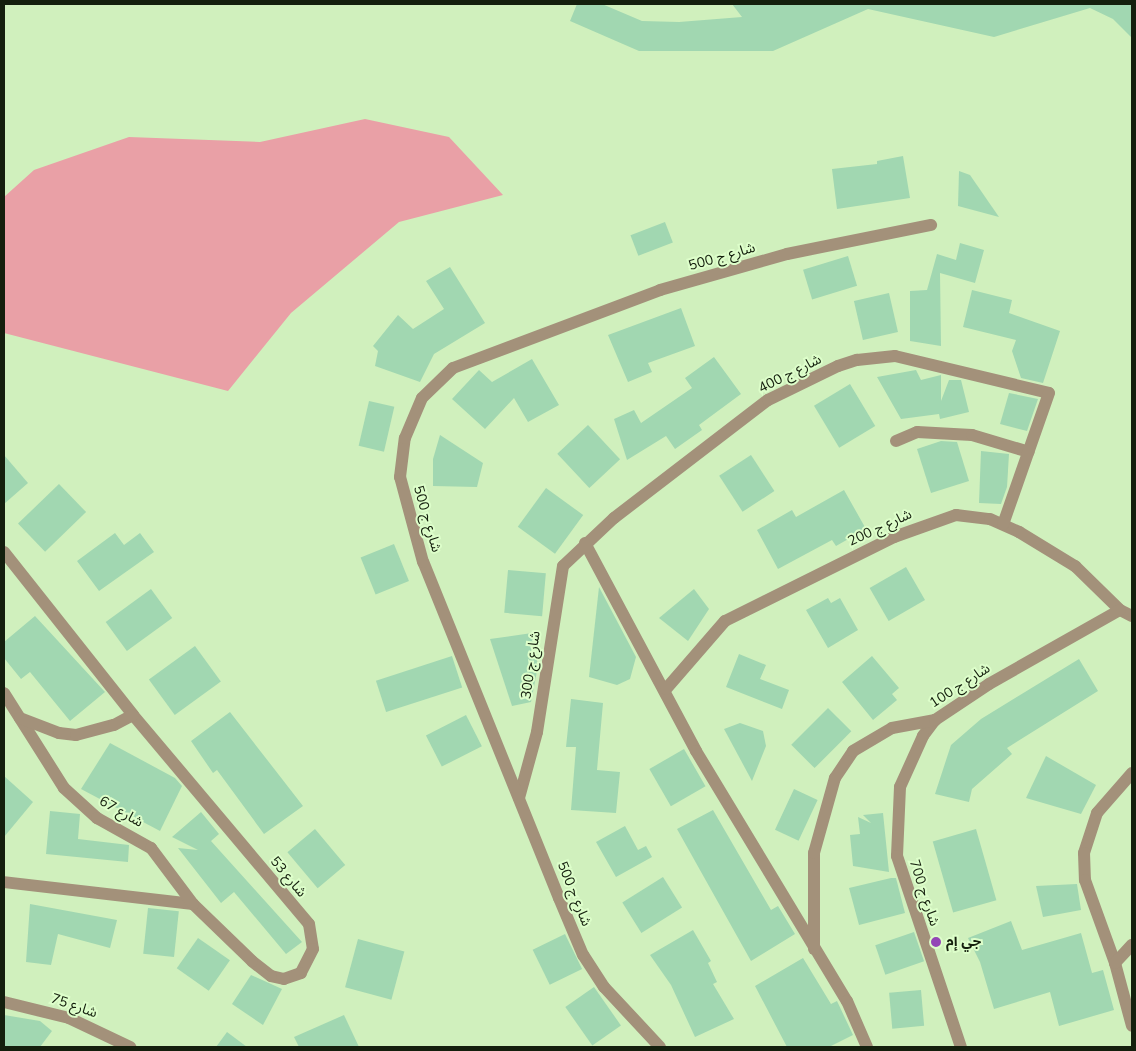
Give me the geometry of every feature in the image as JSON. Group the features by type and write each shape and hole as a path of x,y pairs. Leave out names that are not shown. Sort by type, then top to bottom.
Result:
{"street":[{"name":"شارع ج 500","path":"660,1047 615,1000 583,955 520,798 468,678 405,504 400,477 402,452 410,421 422,398 453,368 660,290 787,254 931,225"},
{"name":"شارع ج 400","path":"585,543 768,400 857,360 895,356 919,360 1049,394 1028,452"},
{"path":"896,441 917,432 972,435 1028,452 1003,524"},
{"name":"شارع ج 200","path":"666,689 716,628 743,610 940,518 966,515 1003,524 1075,566 1120,610"},
{"name":"شارع ج 300","path":"520,798 537,732 558,577 585,543"},
{"path":"585,543 666,689 696,751 814,952 847,1000 866,1047"},
{"name":"شارع 53","path":"4,552 133,715 309,924 314,938 311,958 293,977 271,976 194,904"},
{"path":"1120,610 1132,616"},
{"name":"شارع ج 100","path":"814,952 814,853 826,803 842,765 853,751 878,733 935,720 989,684 1120,610"},
{"name":"شارع 67","path":"4,693 64,788 97,818 152,848 194,904"},
{"path":"20,718 42,728 76,735 114,725 133,715"},
{"name":"شارع ج 700","path":"935,720 923,736 900,788 897,856 961,1047"},
{"path":"1132,773 1098,813 1084,853 1092,904 1115,963 1132,1026"},
{"path":"4,873 9,884 194,904"},
{"path":"1115,963 1132,945"},
{"name":"شارع 75","path":"4,1002 69,1018 130,1047"}],"shaded area":[{"path":"365,119 449,137 503,195 399,222 291,313 228,391 4,333 4,197 34,170 129,137 260,142"}],"building":[{"path":"577,4 602,4 642,21 679,22 742,17 732,4 1132,4 1132,38 1113,19 1090,8 994,37 868,9 773,51 639,51 570,21"},
{"path":"903,156 910,198 837,209 832,169 877,164 877,161"},
{"path":"959,171 970,175 999,217 958,206"},
{"path":"665,222 673,243 638,256 630,235"},
{"path":"960,243 984,250 975,283 940,273 941,346 910,341 910,291 927,290 937,254 956,260"},
{"path":"848,256 857,286 812,299 803,270"},
{"path":"450,267 485,323 434,354 420,382 375,366 378,351 373,346 398,315 413,329 444,309 426,281"},
{"path":"972,290 1012,300 1009,313 1060,331 1043,383 1021,378 1012,351 1016,340 963,327"},
{"path":"889,293 898,332 863,340 854,301"},
{"path":"681,308 695,346 648,363 652,372 628,382 608,335"},
{"path":"714,357 741,394 699,425 702,430 675,449 666,436 627,460 614,419 634,410 641,423 692,388 685,378"},
{"path":"532,359 559,405 528,422 514,398 485,429 452,399 479,370 492,382"},
{"path":"916,370 921,380 941,375 941,401 949,380 961,380 969,412 940,419 939,414 901,419 877,377"},
{"path":"850,384 875,426 839,448 814,406"},
{"path":"1009,393 1038,399 1027,431 1000,424"},
{"path":"369,401 394,407 384,452 359,446"},
{"path":"588,425 620,459 589,488 557,454"},
{"path":"440,435 483,463 477,487 433,486 433,459"},
{"path":"941,441 957,442 969,481 931,493 917,449"},
{"path":"981,451 1009,454 1007,487 1001,504 979,503"},
{"path":"4,455 28,483 4,504"},
{"path":"751,455 774,491 743,512 719,476"},
{"path":"59,484 86,512 45,552 18,524"},
{"path":"546,488 583,515 555,554 518,527"},
{"path":"844,490 866,529 836,546 832,540 778,569 757,530 792,510 796,517"},
{"path":"115,533 124,545 140,533 154,552 99,591 77,561"},
{"path":"394,544 409,581 376,595 361,557"},
{"path":"906,567 925,600 889,621 870,588"},
{"path":"508,570 546,573 542,616 504,613"},
{"path":"599,587 636,657 630,679 617,685 589,677"},
{"path":"151,589 172,618 127,651 106,622"},
{"path":"694,589 709,609 688,641 659,618"},
{"path":"828,598 831,603 840,598 858,630 828,648 806,610"},
{"path":"35,616 105,692 70,721 30,672 21,679 4,658 4,642"},
{"path":"532,633 538,666 531,702 512,706 490,639"},
{"path":"195,646 221,682 175,715 149,680"},
{"path":"739,654 766,665 760,679 789,690 782,709 726,687"},
{"path":"452,656 462,687 386,712 376,681"},
{"path":"872,656 899,688 892,694 897,700 873,720 842,682"},
{"path":"1079,659 1098,691 1007,748 1012,754 972,789 969,802 935,794 951,745 981,719"},
{"path":"571,699 603,703 597,770 620,772 616,813 571,810 576,747 566,747"},
{"path":"828,708 851,731 815,768 791,745"},
{"path":"230,712 303,806 264,834 217,770 213,773 191,741"},
{"path":"466,715 482,746 442,767 426,735"},
{"path":"740,723 763,731 766,746 752,781 724,729"},
{"path":"110,743 175,778 182,786 160,831 81,789"},
{"path":"684,749 706,786 671,806 649,769"},
{"path":"1046,756 1096,785 1081,814 1026,798"},
{"path":"4,776 33,802 4,837"},
{"path":"794,789 818,800 799,841 775,830"},
{"path":"713,810 771,910 778,906 795,934 751,961 677,829"},
{"path":"50,811 80,814 78,839 129,845 128,862 46,854"},
{"path":"201,812 219,834 211,841 302,942 286,954 234,892 221,903 178,848 198,850 172,837"},
{"path":"883,813 889,872 853,866 850,835 860,834 858,817 871,823 863,815"},
{"path":"625,826 638,850 646,846 652,857 616,877 596,842"},
{"path":"315,829 345,865 318,888 287,852"},
{"path":"976,829 996,900 953,913 933,841"},
{"path":"663,877 682,908 641,933 622,902"},
{"path":"896,878 905,913 859,925 849,888"},
{"path":"1077,884 1081,910 1043,917 1036,886"},
{"path":"30,904 117,920 110,948 58,934 51,965 26,962"},
{"path":"148,908 179,911 174,957 143,954"},
{"path":"1011,921 1022,950 1081,933 1092,973 1103,970 1114,1010 1059,1026 1050,992 994,1009 980,962 968,938"},
{"path":"693,930 711,961 708,963 717,982 713,984 734,1019 695,1037 671,985 650,955"},
{"path":"914,932 924,961 885,975 875,945"},
{"path":"565,934 582,969 550,985 533,950"},
{"path":"198,938 230,960 209,991 177,968"},
{"path":"358,939 404,951 391,1000 345,987"},
{"path":"803,958 831,1004 837,1001 853,1035 829,1047 787,1047 755,986"},
{"path":"251,975 282,989 263,1025 232,1004"},
{"path":"594,987 621,1026 592,1046 565,1007"},
{"path":"921,990 924,1026 892,1029 889,993"},
{"path":"4,1015 40,1021 52,1031 40,1047 4,1047"},
{"path":"344,1015 359,1047 299,1047 294,1037"},
{"path":"227,1032 247,1047 216,1047"}],"place":[{"name":"جي إم","path":"936,942"}]}
